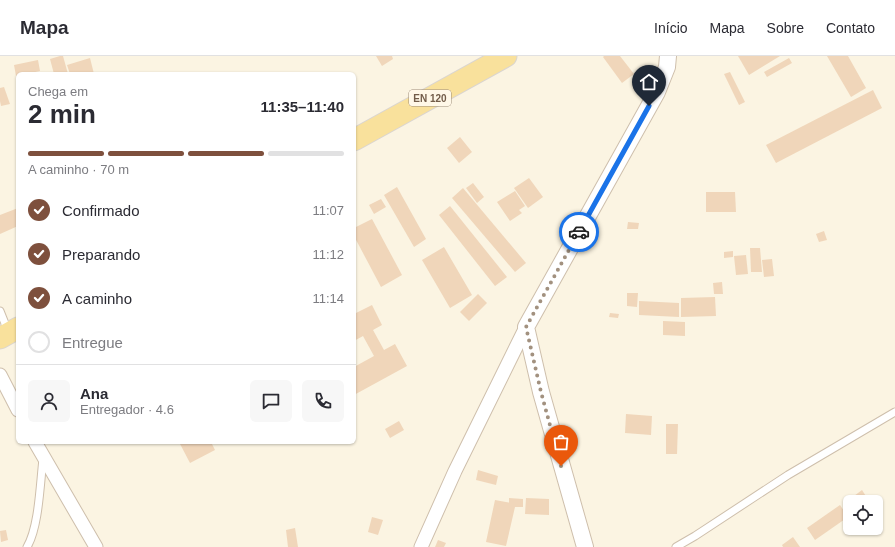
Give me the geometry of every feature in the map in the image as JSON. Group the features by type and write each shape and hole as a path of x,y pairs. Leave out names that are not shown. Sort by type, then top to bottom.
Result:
{"main road":[{"name":"EN 120","path":"356,139 506,56"}],"street":[{"path":"421,547 455,472 526,327 657,92 667,67 668,56"},
{"path":"526,327 541,392 585,547"},
{"path":"0,375 16,406"},
{"path":"36,444 96,547"}],"lane":[{"path":"0,311 9,333"},
{"path":"676,547 788,475 895,412"},
{"path":"27,547 35,528 44,457"}],"building":[{"path":"63,56 67,72 53,72 50,59"},
{"path":"376,56 392,56 393,59 382,66"},
{"path":"620,56 634,74 622,83 603,57"},
{"path":"738,56 780,56 749,75"},
{"path":"827,56 848,56 866,88 851,97"},
{"path":"90,58 94,72 69,72 67,65"},
{"path":"789,58 792,63 767,77 764,72"},
{"path":"38,60 40,71 16,72 16,76 14,65"},
{"path":"730,72 745,102 739,105 724,74"},
{"path":"4,87 10,104 1,106 0,88"},
{"path":"873,90 882,108 776,163 766,145"},
{"path":"460,137 472,152 459,163 447,148"},
{"path":"529,178 543,197 528,208 514,188"},
{"path":"473,183 484,197 477,203 466,188"},
{"path":"397,187 426,239 414,247 384,195"},
{"path":"463,188 526,263 515,272 452,198"},
{"path":"515,191 525,206 519,210 522,213 510,221 497,202"},
{"path":"706,192 735,192 736,212 706,212"},
{"path":"381,199 386,207 374,214 369,205"},
{"path":"450,206 507,277 495,286 439,215"},
{"path":"16,209 16,227 0,234 0,215"},
{"path":"372,219 402,275 381,287 356,240 356,227"},
{"path":"628,222 639,223 638,229 627,229"},
{"path":"824,231 827,240 819,242 816,234"},
{"path":"444,247 472,295 450,308 422,260"},
{"path":"750,248 760,248 762,272 751,272"},
{"path":"733,251 733,257 724,258 724,252"},
{"path":"746,255 748,274 736,275 734,256"},
{"path":"772,259 774,276 764,277 762,260"},
{"path":"722,282 723,294 714,294 713,283"},
{"path":"627,293 638,293 637,307 627,306"},
{"path":"478,294 487,303 469,321 460,312"},
{"path":"715,297 716,316 681,317 681,298"},
{"path":"639,301 679,303 679,317 639,315"},
{"path":"372,305 382,325 373,330 384,350 395,344 407,366 356,394 356,366 374,356 363,336 356,340 356,313"},
{"path":"610,313 619,314 618,318 609,317"},
{"path":"663,321 685,322 685,336 663,335"},
{"path":"626,414 652,416 651,435 625,433"},
{"path":"399,421 404,430 390,438 385,429"},
{"path":"666,424 678,424 677,454 666,454"},
{"path":"180,444 212,444 215,450 190,463"},
{"path":"478,470 498,476 496,485 476,480"},
{"path":"862,490 865,495 855,495"},
{"path":"509,498 523,499 523,507 515,507 506,546 486,542 495,500 509,503"},
{"path":"526,498 549,499 549,515 525,514"},
{"path":"840,505 843,510 843,520 815,540 807,528"},
{"path":"372,517 383,520 378,535 368,532"},
{"path":"295,528 298,547 288,547 286,530"},
{"path":"6,530 8,540 1,542 0,531"},
{"path":"793,537 800,547 783,547 782,545"},
{"path":"438,540 446,543 444,547 435,547"}],"way so far":[{"path":"561,466 541,392 526,327 579,232"}],"route":[{"path":"579,232 649,106"}]}
